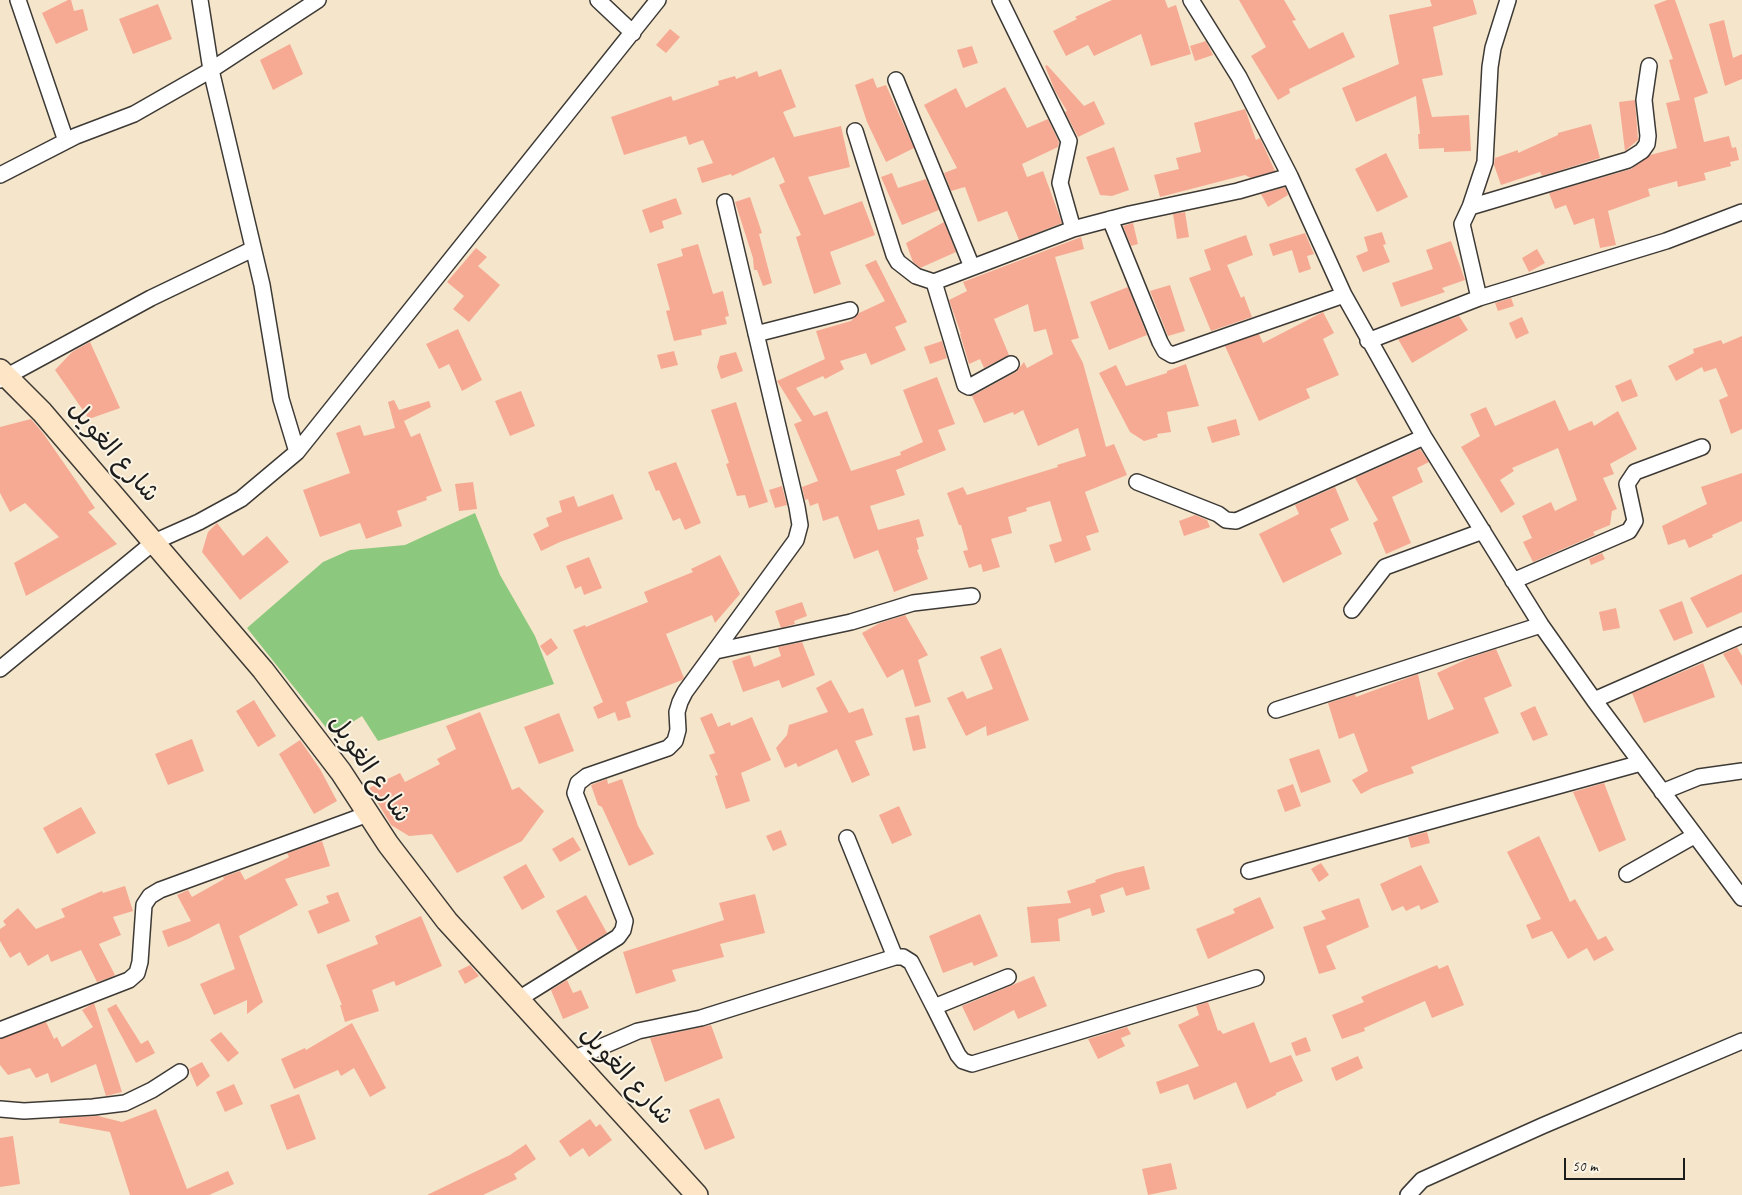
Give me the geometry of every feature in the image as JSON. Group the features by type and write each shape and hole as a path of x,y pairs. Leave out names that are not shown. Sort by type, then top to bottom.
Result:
{"street":[{"path":"18,0 66,141"},
{"path":"200,0 212,70 262,285 281,399 297,452"},
{"path":"0,175 66,141 134,114 212,70 318,0"},
{"path":"598,0 633,33"},
{"path":"0,669 154,542 199,522 241,499 297,452 658,0"},
{"path":"1000,0 1069,141 1060,182 1072,229"},
{"path":"1191,0 1239,77 1290,176 1344,295 1368,341 1482,532 1541,625 1594,700 1742,898"},
{"path":"1479,298 1462,224 1470,207 1485,162 1487,101 1493,48 1508,0"},
{"path":"1470,207 1628,160 1642,151 1647,144 1648,136 1644,100 1648,66"},
{"path":"896,80 972,267"},
{"path":"855,131 894,255 898,262 916,276 934,282 1072,229 1238,191 1290,176"},
{"path":"518,1000 618,937 623,930 625,921 575,793 578,783 587,776 668,748 675,741 678,730 677,712 680,702 796,540 800,525 798,506 725,202"},
{"path":"1368,341 1479,298 1666,241 1742,212"},
{"path":"1110,219 1160,342 1165,351 1172,355 1344,295"},
{"path":"2,376 151,298 253,249"},
{"path":"934,282 965,385 969,387 1011,364"},
{"path":"756,334 850,310"},
{"name":"شارع الغويل","path":"2,376 42,412 263,670 341,772 388,844 447,921 697,1195"},
{"path":"1137,482 1218,514 1226,520 1236,521 1424,437"},
{"path":"1513,581 1629,531 1636,520 1627,484 1635,472 1702,447"},
{"path":"1352,610 1385,567 1482,532"},
{"path":"716,651 851,622 913,603 972,596"},
{"path":"1276,710 1541,625"},
{"path":"1594,700 1742,635"},
{"path":"1249,871 1641,763"},
{"path":"1662,792 1699,777 1742,771"},
{"path":"0,1030 129,980 137,973 140,962 144,905 150,896 160,890 368,814"},
{"path":"1627,874 1694,836"},
{"path":"847,838 895,957"},
{"path":"573,1059 638,1031 701,1018 895,957 903,957 911,962 958,1055 963,1061 972,1064 1256,978"},
{"path":"934,1007 1008,976"},
{"path":"1408,1195 1422,1180 1542,1126 1742,1041"},
{"path":"0,1108 24,1111 93,1107 125,1102 152,1090 180,1072"}],"green space":[{"path":"475,513 500,575 535,636 554,684 378,741 362,716 332,735 247,628 323,562 350,550 405,545"}],"building":[{"path":"71,0 74,11 83,9 88,30 56,44 42,13"},
{"path":"1112,0 1165,0 1168,8 1176,5 1191,54 1151,66 1141,34 1094,56 1088,45 1066,56 1053,31 1077,19 1075,17"},
{"path":"1239,0 1284,0 1296,20 1292,21 1309,49 1343,32 1355,57 1289,89 1290,93 1278,100 1251,56 1266,47"},
{"path":"1430,0 1473,0 1477,14 1433,27 1443,75 1422,79 1432,117 1469,115 1471,151 1444,152 1444,148 1419,149 1418,134 1420,134 1416,96 1356,122 1342,88 1399,64 1389,15 1432,6"},
{"path":"1667,0 1675,0 1708,93 1694,98 1704,142 1729,136 1732,148 1736,147 1739,160 1730,162 1731,166 1704,173 1706,180 1678,187 1677,181 1648,189 1650,196 1608,211 1616,245 1600,248 1594,218 1574,225 1566,205 1555,209 1549,193 1631,169 1650,155 1677,148 1666,103 1680,100 1669,60 1673,59 1654,5"},
{"path":"158,4 172,39 133,54 119,19"},
{"path":"1724,20 1733,58 1742,54 1742,79 1725,86 1709,24"},
{"path":"670,29 680,37 666,53 656,45"},
{"path":"1206,41 1213,55 1195,61 1190,46"},
{"path":"290,44 303,74 273,90 260,60"},
{"path":"972,46 978,63 963,68 957,50"},
{"path":"1047,65 1084,106 1094,101 1105,124 1078,137 1065,112 1067,111 1055,91 1045,66"},
{"path":"781,69 796,107 783,112 794,137 841,126 850,167 808,177 824,215 862,201 875,235 830,252 841,284 814,294 796,237 801,235 779,185 785,182 774,157 732,176 731,174 702,183 697,168 713,163 703,140 689,145 686,136 624,155 611,117 671,96 673,101 719,85 718,81 735,76 736,79 757,71 759,77"},
{"path":"873,78 877,88 886,85 914,148 886,162 867,122 855,85"},
{"path":"1005,87 1027,128 1048,119 1059,142 1058,147 1022,164 1027,177 1043,171 1062,223 1019,240 1007,211 978,222 965,187 951,191 944,173 957,168 924,105 956,88 966,108"},
{"path":"1635,100 1638,140 1625,151 1619,102"},
{"path":"1245,109 1256,140 1260,138 1275,171 1251,178 1245,175 1160,197 1154,175 1179,169 1176,158 1201,152 1194,123"},
{"path":"1591,124 1600,158 1542,176 1540,172 1501,185 1494,165 1495,158 1518,150 1518,153 1558,135 1558,133"},
{"path":"1114,147 1129,190 1112,196 1100,195 1086,157"},
{"path":"1386,153 1408,197 1377,212 1355,169"},
{"path":"892,173 898,188 926,179 939,210 902,225 881,177"},
{"path":"1285,187 1288,195 1268,207 1261,194"},
{"path":"750,197 762,233 759,234 772,283 763,286 757,270 754,270 753,258 735,202"},
{"path":"676,198 682,214 662,221 664,228 650,233 642,210"},
{"path":"1185,212 1189,237 1177,239 1173,214"},
{"path":"944,222 956,252 920,268 913,262 906,243"},
{"path":"1133,223 1138,244 1131,246 1123,226"},
{"path":"1382,232 1386,244 1383,245 1390,262 1363,272 1356,256 1368,251 1364,237"},
{"path":"1305,233 1314,254 1307,256 1311,269 1299,273 1292,250 1273,256 1269,244"},
{"path":"1246,235 1253,255 1227,265 1241,298 1244,296 1252,317 1211,331 1189,278 1211,270 1204,250"},
{"path":"1081,237 1084,249 1055,257 1079,338 1071,340 1083,363 1106,447 1114,444 1127,475 1085,492 1099,532 1086,536 1091,550 1055,563 1049,545 1062,541 1050,501 1026,508 1027,511 1008,517 1012,533 991,539 1000,567 983,572 981,564 969,568 963,551 968,550 961,525 959,525 947,493 963,487 967,495 1058,467 1057,465 1086,456 1078,428 1038,446 1023,410 1014,415 1013,412 984,423 972,396 1016,372 1024,362 1027,368 1053,354 1046,329 1034,332 1028,304 994,319 1009,355 984,368 980,359 969,364 949,300 967,291 963,282"},
{"path":"1451,241 1465,280 1442,288 1445,292 1401,307 1392,283 1433,269 1426,250"},
{"path":"698,244 713,294 723,291 729,316 725,317 727,324 701,330 702,335 674,341 666,311 670,310 657,264 683,256 681,249"},
{"path":"476,248 487,257 478,266 500,285 469,322 453,309 464,296 447,282"},
{"path":"1537,249 1545,263 1529,272 1522,258"},
{"path":"876,260 907,322 895,327 906,350 871,365 866,353 840,361 844,369 825,379 823,376 796,388 814,416 827,411 851,471 901,455 900,452 923,442 903,390 937,377 955,424 938,430 946,450 896,470 905,495 870,506 878,530 919,519 924,536 916,538 919,549 917,550 928,579 894,592 878,550 854,559 838,516 823,521 818,503 810,506 808,499 805,500 802,487 818,481 794,424 802,421 777,381 825,359 816,331 851,321 859,313 885,301 865,265"},
{"path":"1170,285 1185,331 1168,336 1150,291"},
{"path":"1128,287 1147,335 1109,350 1090,302"},
{"path":"1511,298 1514,306 1498,311 1495,303"},
{"path":"1323,312 1334,333 1323,339 1339,375 1306,389 1310,398 1259,421 1225,346 1259,334 1263,343"},
{"path":"1459,316 1468,330 1412,363 1398,339"},
{"path":"1522,317 1529,333 1516,339 1509,323"},
{"path":"458,329 482,380 462,391 449,364 439,369 426,344"},
{"path":"1742,336 1742,429 1731,434 1719,400 1728,396 1716,368 1704,372 1702,367 1676,381 1668,366 1694,353 1693,349 1721,340 1723,344"},
{"path":"942,341 947,358 930,364 924,347"},
{"path":"90,342 120,408 89,419 55,370 72,352"},
{"path":"674,351 678,365 661,369 657,355"},
{"path":"736,352 743,371 721,379 717,367 720,356"},
{"path":"1186,364 1199,406 1167,412 1171,432 1157,434 1158,437 1144,441 1130,432 1099,373 1116,365 1126,386 1167,373 1167,371"},
{"path":"1631,379 1638,396 1622,402 1615,386"},
{"path":"521,391 535,426 510,436 495,401"},
{"path":"394,400 399,410 429,401 431,407 404,421 411,437 420,433 442,491 426,497 427,500 397,511 402,526 366,539 360,523 320,537 303,490 350,473 336,433 360,425 364,436 395,428 388,402"},
{"path":"1555,400 1569,431 1592,421 1594,426 1618,411 1637,449 1610,464 1614,474 1603,478 1617,509 1612,511 1610,525 1593,532 1595,535 1533,562 1523,542 1532,538 1522,516 1551,502 1555,511 1577,500 1558,448 1512,468 1514,471 1500,480 1515,504 1501,513 1461,447 1480,436 1470,414 1486,407 1495,426"},
{"path":"736,402 768,502 749,508 745,495 737,496 726,464 729,463 711,410"},
{"path":"31,419 43,433 95,508 88,512 117,544 26,596 14,563 59,537 25,503 10,512 0,493 0,427"},
{"path":"1236,419 1240,435 1212,443 1207,427"},
{"path":"1420,449 1429,462 1417,468 1423,482 1392,497 1411,543 1386,554 1373,523 1378,520 1355,478"},
{"path":"676,462 701,523 685,530 680,518 673,521 659,490 656,491 648,472"},
{"path":"1742,473 1742,521 1689,548 1685,539 1668,545 1662,526 1707,504 1701,487"},
{"path":"473,482 477,509 459,511 455,484"},
{"path":"782,486 787,505 775,508 769,490"},
{"path":"1335,487 1349,520 1330,529 1342,554 1283,583 1259,534 1299,514 1295,505"},
{"path":"613,494 623,519 541,551 533,534 549,526 546,518 562,512 559,501 574,496 578,507"},
{"path":"1195,515 1207,520 1210,527 1184,536 1179,521"},
{"path":"217,523 243,556 267,536 289,562 240,600 202,552 208,532"},
{"path":"1602,553 1605,559 1591,565 1589,559"},
{"path":"720,555 740,594 715,623 712,615 666,634 684,678 626,702 631,717 618,721 615,712 598,719 593,707 603,702 573,630 585,625 586,627 648,602 644,592 693,572 691,569"},
{"path":"589,557 602,588 584,595 581,586 575,589 566,566"},
{"path":"1742,574 1742,612 1707,628 1690,598"},
{"path":"1682,601 1693,633 1674,641 1659,610"},
{"path":"802,602 807,616 794,621 795,624 781,628 775,611"},
{"path":"1616,608 1620,628 1603,631 1599,612"},
{"path":"905,615 928,655 918,660 931,702 915,707 903,669 887,678 862,633 880,623"},
{"path":"551,638 558,648 547,656 540,646"},
{"path":"802,642 815,675 782,688 779,680 743,692 732,661 750,655 754,667 781,656 778,647"},
{"path":"1737,647 1742,656 1742,686 1723,654"},
{"path":"1001,648 1029,720 987,736 986,726 966,736 947,698 963,691 967,699 993,689 980,657"},
{"path":"1496,649 1512,686 1484,698 1499,733 1411,767 1414,773 1372,788 1361,794 1352,780 1368,771 1354,733 1339,739 1328,703 1355,694 1356,697 1418,674 1428,720 1454,709 1437,673 1469,658"},
{"path":"1703,663 1715,697 1644,723 1632,693"},
{"path":"831,680 849,713 863,708 873,735 855,741 870,775 852,783 837,749 798,767 796,763 785,768 776,748 787,735 789,725 828,712 816,688"},
{"path":"254,700 276,736 258,747 236,711"},
{"path":"1535,706 1548,735 1533,741 1520,713"},
{"path":"480,712 512,790 519,787 544,811 522,841 457,873 432,834 409,836 391,825 369,788 400,773 405,782 440,764 437,759 456,749 446,726"},
{"path":"559,713 574,751 539,764 524,727"},
{"path":"712,713 718,727 730,722 731,726 752,717 771,760 741,773 750,801 726,809 715,776 718,775 709,755 715,753 700,718"},
{"path":"919,715 926,748 913,751 905,718"},
{"path":"192,739 204,771 168,785 155,754"},
{"path":"300,740 320,769 337,801 314,814 279,754"},
{"path":"1319,749 1331,782 1301,793 1289,759"},
{"path":"607,779 608,784 622,779 638,826 654,854 629,866 602,807 598,805 591,785"},
{"path":"1604,783 1626,840 1599,852 1573,792"},
{"path":"1293,784 1301,806 1285,812 1277,790"},
{"path":"899,806 912,835 892,844 879,815"},
{"path":"81,807 96,833 57,854 43,828"},
{"path":"781,830 787,845 773,851 766,836"},
{"path":"1427,832 1430,843 1411,848 1408,837"},
{"path":"1539,836 1570,902 1575,899 1598,940 1606,936 1614,950 1594,961 1587,948 1568,959 1552,931 1532,939 1526,925 1541,919 1507,852"},
{"path":"573,837 581,850 560,862 552,849"},
{"path":"322,841 330,866 285,879 298,905 239,936 263,1002 247,1014 247,1000 214,1015 200,984 235,969 219,923 168,947 162,931 191,921 177,895 188,890 192,897 224,879 223,877 240,871 245,880 289,857 287,853"},
{"path":"1321,863 1329,875 1319,882 1311,869"},
{"path":"526,864 545,897 522,910 503,877"},
{"path":"1421,865 1439,902 1421,910 1419,905 1406,911 1403,906 1392,911 1380,884"},
{"path":"1144,866 1150,889 1126,896 1123,887 1100,895 1105,912 1092,916 1090,908 1058,919 1060,941 1031,943 1027,907 1071,903 1067,891 1096,882 1095,880 1115,873"},
{"path":"125,886 133,911 113,917 121,935 99,944 115,975 112,977 97,982 81,950 51,962 48,954 28,966 20,952 10,958 0,941 0,929 6,925 3,921 18,908 36,929 65,917 61,909 102,891 103,893"},
{"path":"338,892 350,921 318,934 308,911 329,903 326,896"},
{"path":"755,894 765,933 720,944 724,957 672,970 676,981 636,994 623,952 724,920 719,903"},
{"path":"586,895 607,933 578,951 556,911"},
{"path":"1260,897 1274,928 1208,959 1196,929 1235,913 1233,909"},
{"path":"1359,898 1369,927 1326,946 1336,969 1319,974 1303,927 1326,919 1321,911"},
{"path":"980,914 998,956 974,966 972,962 943,973 929,936"},
{"path":"421,916 442,966 396,986 394,981 372,990 379,1011 345,1022 340,1005 342,1005 326,965 378,944 375,936"},
{"path":"470,965 479,976 465,984 458,971"},
{"path":"1437,965 1439,969 1448,965 1464,1005 1432,1018 1425,1001 1364,1028 1365,1031 1342,1039 1332,1015 1364,1002 1361,997"},
{"path":"1034,976 1047,1006 1018,1019 1014,1010 974,1031 962,1006"},
{"path":"567,980 573,993 581,990 589,1008 563,1019 551,990"},
{"path":"1208,1002 1218,1031 1220,1030 1223,1034 1254,1022 1270,1063 1291,1055 1303,1081 1247,1109 1236,1082 1194,1100 1188,1084 1160,1094 1156,1082 1199,1066 1178,1025 1199,1015 1196,1006"},
{"path":"94,1003 122,1092 106,1096 96,1064 51,1083 48,1073 36,1078 30,1068 8,1075 0,1065 0,1039 46,1022 54,1039 57,1037 62,1047 93,1027 82,1010"},
{"path":"116,1004 141,1044 148,1040 155,1053 136,1063 107,1009"},
{"path":"352,1023 386,1088 370,1097 354,1068 341,1076 338,1070 294,1089 281,1059 305,1048 306,1050"},
{"path":"711,1025 723,1058 665,1082 650,1038"},
{"path":"1127,1027 1131,1034 1121,1038 1125,1046 1098,1059 1088,1039"},
{"path":"221,1032 239,1053 228,1062 210,1040"},
{"path":"1306,1037 1311,1051 1296,1056 1291,1043"},
{"path":"1358,1056 1363,1068 1336,1081 1331,1068"},
{"path":"202,1062 210,1076 197,1087 189,1069"},
{"path":"234,1084 243,1104 225,1112 216,1092"},
{"path":"299,1094 316,1139 287,1150 270,1105"},
{"path":"719,1098 735,1138 705,1150 689,1110"},
{"path":"156,1109 187,1189 228,1171 234,1184 209,1195 130,1195 110,1132 59,1123 60,1118 98,1116 122,1122"},
{"path":"590,1119 596,1127 600,1124 612,1140 589,1157 583,1148 570,1157 559,1141"},
{"path":"13,1136 20,1184 0,1187 0,1138"},
{"path":"526,1144 536,1159 514,1174 517,1179 483,1195 427,1195 510,1155"},
{"path":"1171,1163 1177,1189 1148,1195 1142,1169"}]}
